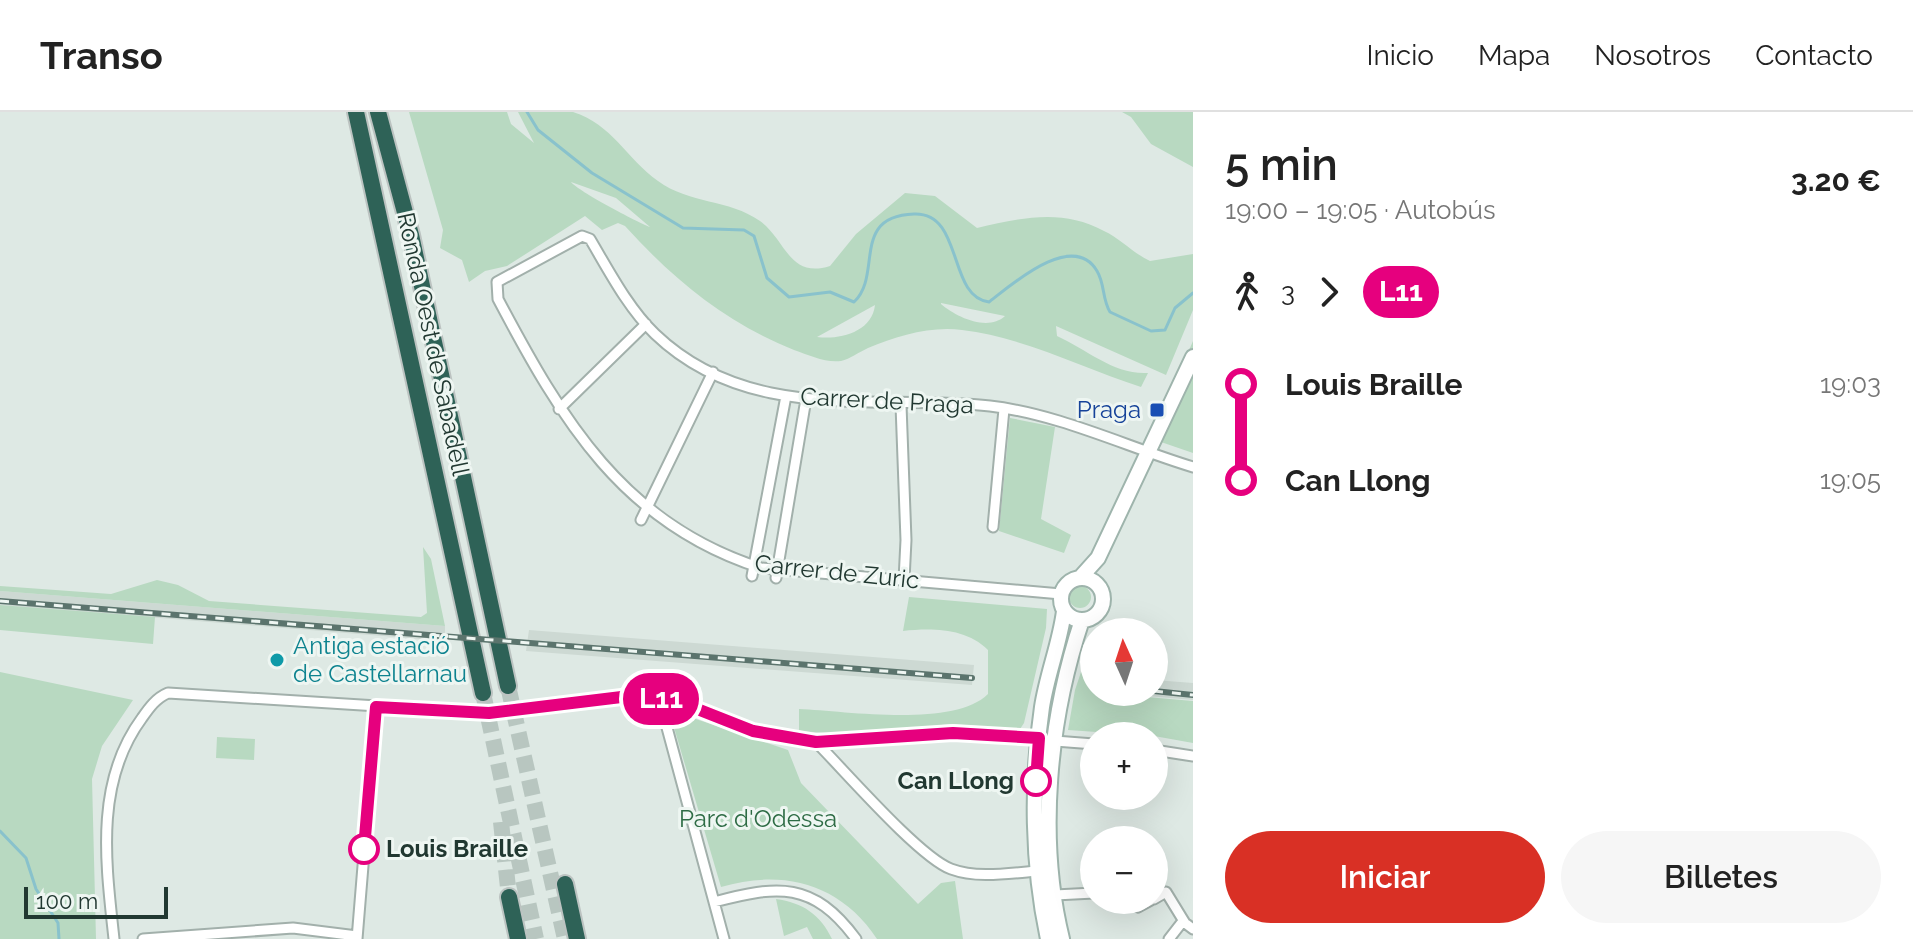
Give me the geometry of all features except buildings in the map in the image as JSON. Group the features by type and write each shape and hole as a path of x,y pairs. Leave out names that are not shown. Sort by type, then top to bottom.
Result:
{"highway":[{"name":"Ronda Oest de Sabadell","path":"356,112 483,693"},
{"name":"Ronda Oest de Sabadell","path":"378,112 411,235 508,686"},
{"path":"565,884 577,939"},
{"path":"509,897 518,939"}],"street":[{"name":"Carrer de Zuric","path":"590,239 582,236 497,282 498,299 559,409 607,469 649,511 718,554 776,574 904,580 1061,594"},
{"name":"Carrer de Praga","path":"590,239 646,324 678,352 713,372 786,396 806,399 901,405 959,404 1004,409 1048,419 1193,467"},
{"path":"559,409 646,324"},
{"path":"1062,939 1055,895 1046,739 1052,657 1064,611 1061,594 1068,583 1080,578 1098,558 1145,452 1193,357"},
{"path":"641,520 649,511 713,372"},
{"path":"752,576 786,396"},
{"path":"776,574 806,399"},
{"path":"901,405 906,540 904,580"},
{"path":"993,527 1004,409"},
{"path":"1088,618 1102,606 1098,558"},
{"path":"1080,578 1091,580 1099,587"},
{"path":"1064,611 1080,619"},
{"path":"1048,939 1038,871 1036,784 1066,664 1080,626"},
{"path":"114,939 105,859 109,790 124,746 137,725 159,697 177,692 489,713 582,699 638,695 659,698 753,731 816,742 953,733 1080,743"},
{"path":"659,698 724,939"},
{"path":"143,939 293,928 357,937 376,707"},
{"path":"816,742 918,845 950,869 968,874 1038,871"},
{"path":"1168,752 1193,756"},
{"path":"714,902 767,890 803,892 826,907 856,939"},
{"path":"1055,895 1080,894"},
{"path":"1168,895 1183,921 1193,929"},
{"path":"1169,939 1183,921"}],"shaded area":[{"path":"0,591 445,626 445,641 0,605"},
{"path":"529,630 974,665 972,685 526,651"},
{"path":"1168,681 1193,683 1193,700 1168,698"}],"green space":[{"path":"409,112 507,112 511,124 534,143 518,112 573,112 609,133 647,172 670,188 735,209 760,221 789,256 805,267 816,269 830,266 856,234 905,193 935,196 977,228 1025,218 1057,217 1073,219 1104,231 1150,261 1193,254 1193,310 1166,375 1056,326 1057,336 1112,366 1148,373 1141,387 1030,346 962,330 938,329 914,333 868,348 841,361 829,361 769,339 723,313 662,264 625,226 618,223 602,230 585,216 507,266 485,271 469,282 462,260 440,248 443,230","holes":["571,182 616,198 650,227 596,199","941,303 1005,316 998,321 981,323 947,309","875,305 868,322 854,332 835,337 817,337"]},
{"path":"1122,112 1193,112 1193,167 1151,144 1131,117"},
{"path":"1193,341 1193,453 1161,442 1145,452"},
{"path":"1010,418 1055,427 1041,519 1071,535 1064,553 999,531"},
{"path":"423,547 431,559 445,626 0,591 0,586 111,594 157,580 178,585 209,601 421,617 427,613"},
{"path":"1080,586 1088,589 1091,597 1088,605 1080,608 1072,605 1069,597 1072,589"},
{"path":"909,597 1047,609 1046,628 1020,729 950,724 854,735 799,731 799,709 926,714 951,711 972,704 988,694 988,650 970,637 948,631 903,631"},
{"path":"0,605 155,617 153,644 0,630"},
{"path":"0,672 133,700 102,746 92,779 96,939 0,939"},
{"path":"1080,675 1080,706 1168,706 1168,699 1193,701 1193,743 1168,739 1168,722 1080,722 1080,731 1068,730"},
{"name":"Parc d'Odessa","path":"681,714 788,750 801,783 918,904 941,883 955,881 963,939 877,939 846,905 808,885 766,880 721,887 673,724 674,716"},
{"path":"217,737 255,739 254,760 216,758"},
{"path":"776,899 810,911 832,939 813,939 807,927 784,936"}],"waterway":[{"path":"527,112 538,130 592,173 683,228 744,230 754,236 767,278 789,297 830,292 854,302 862,291 871,249 882,225 894,217 914,214 930,217 941,226 967,286 976,297 989,302 1042,265 1073,256 1086,260 1097,271 1110,312 1151,331 1165,330 1175,308 1193,293"},
{"path":"0,831 26,858 36,889 58,923 59,939"}],"tunnel":[{"path":"508,686 565,939"},
{"path":"483,693 536,939"},
{"path":"501,822 509,897"}],"railway":[{"path":"0,601 972,678"},
{"path":"1168,692 1193,695"}],"bus line":[{"name":"L11","path":"364,849 376,707 489,713 582,699 638,695 682,703 753,731 816,742 904,739 953,733 1039,738 1036,781"}],"place":[{"name":"Praga","path":"1157,410"},
{"name":"Antiga estació de Castellarnau","path":"277,660"},
{"name":"Can Llong","path":"1036,781"},
{"name":"Louis Braille","path":"364,849"}]}
